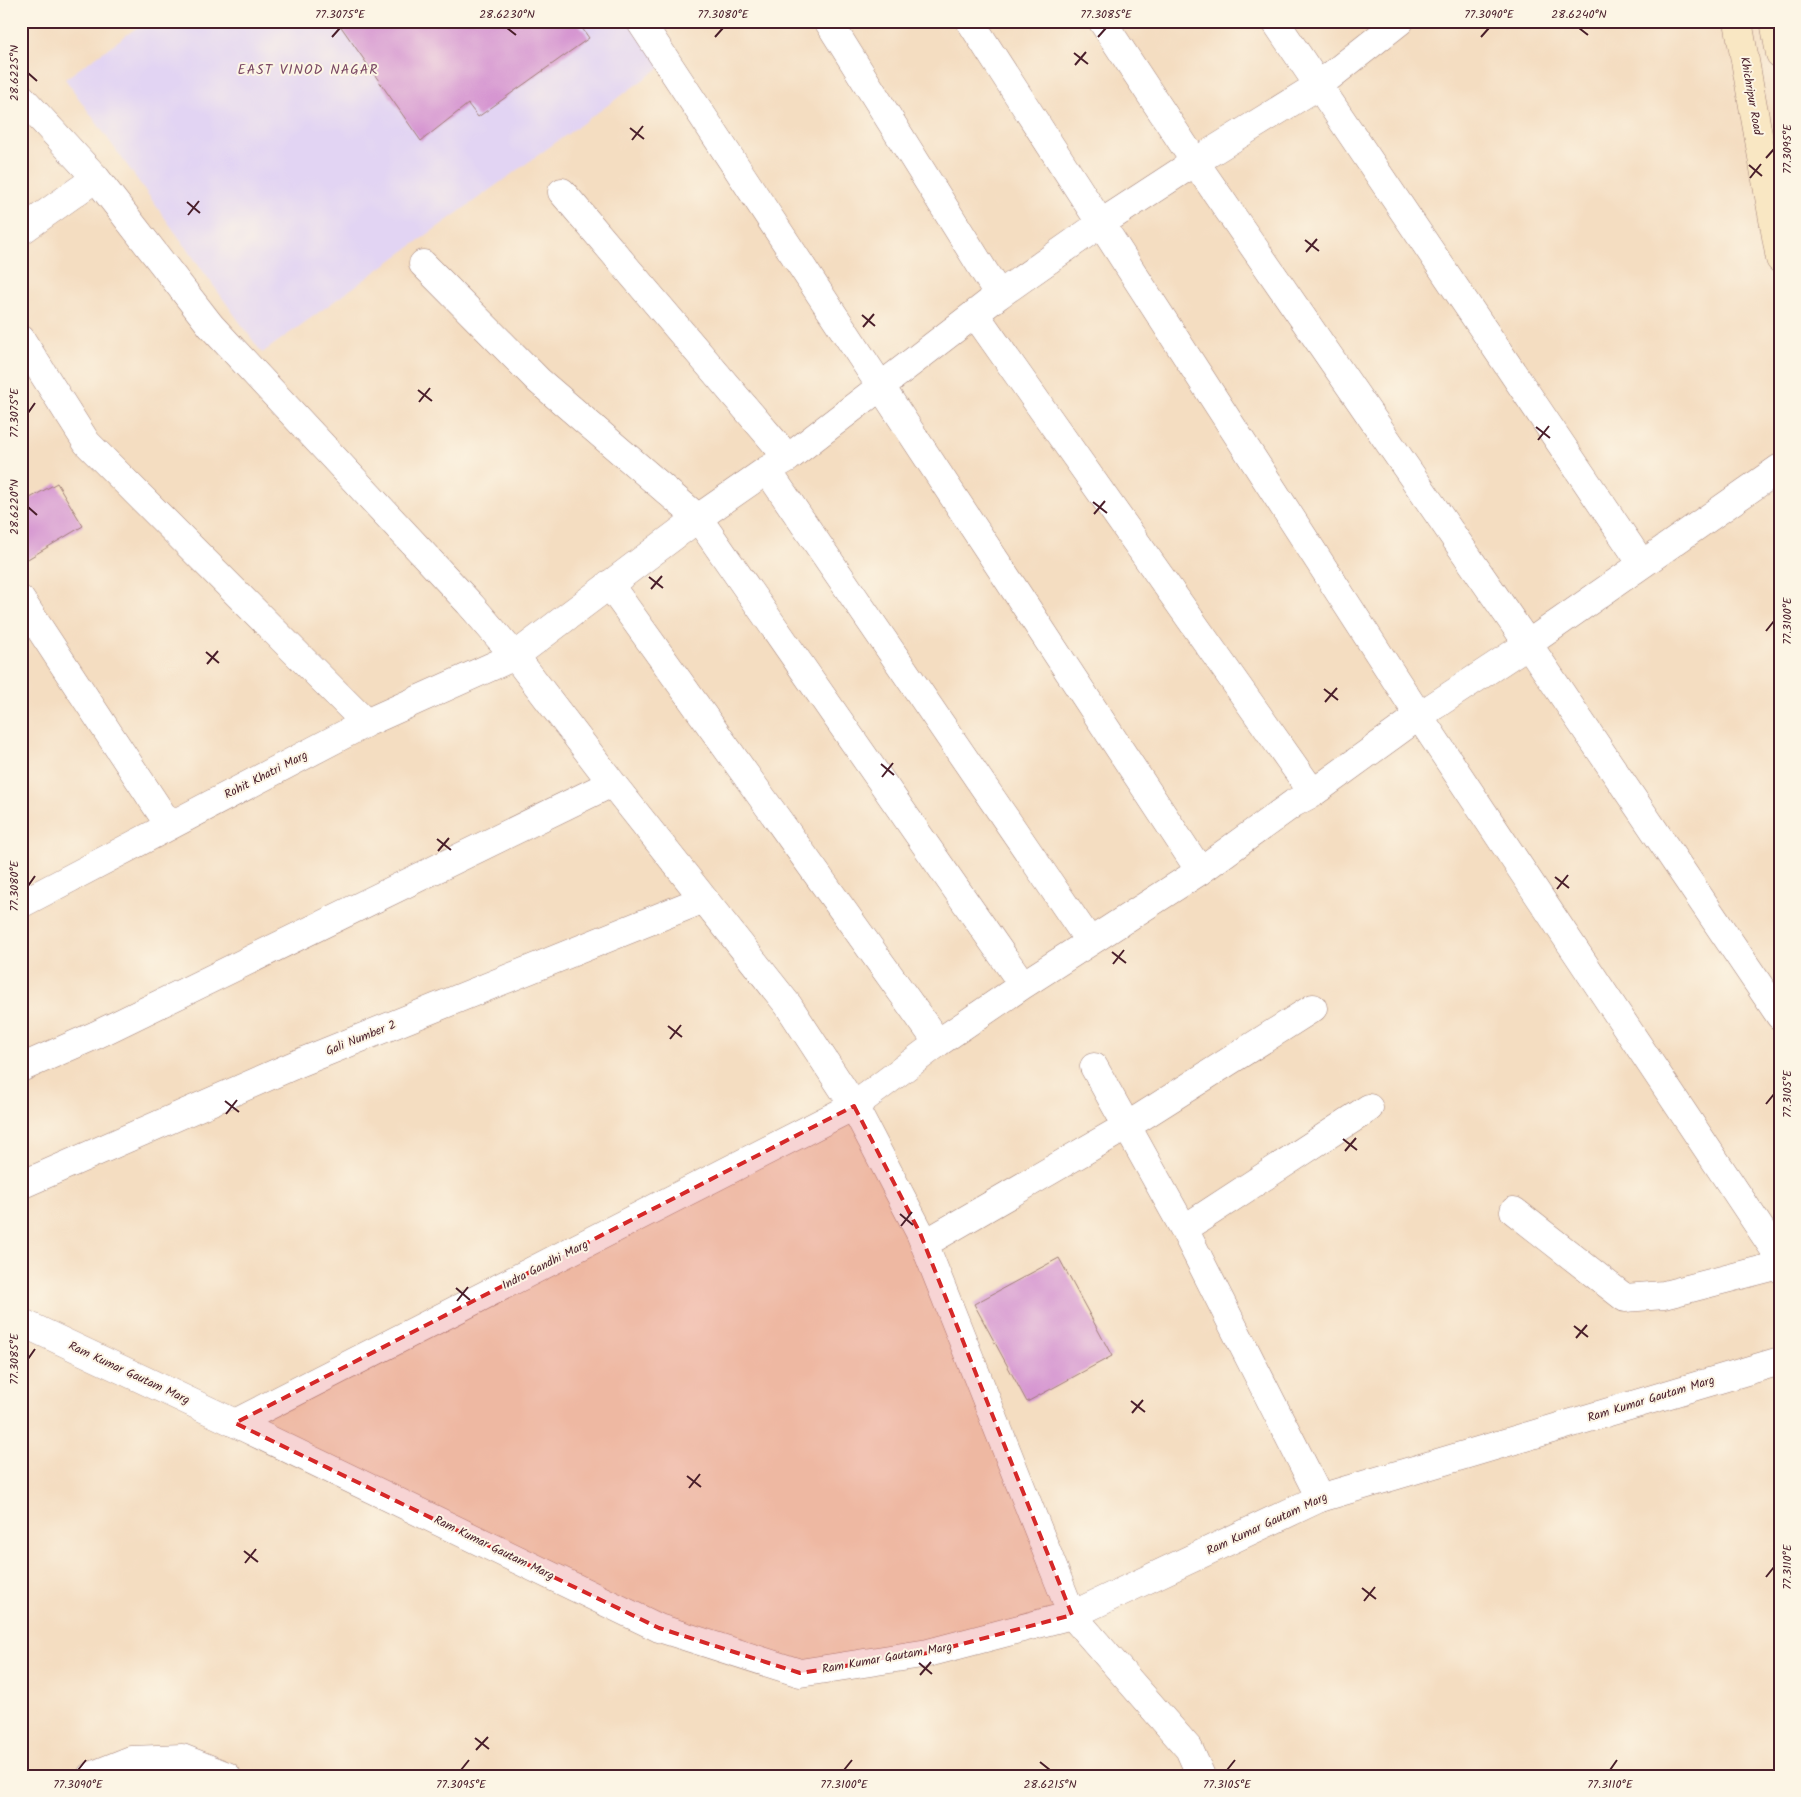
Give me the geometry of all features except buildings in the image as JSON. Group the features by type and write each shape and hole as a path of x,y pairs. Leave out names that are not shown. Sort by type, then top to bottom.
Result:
{"main road":[{"name":"Khichripur Road","path":"1738,21 1780,259"},
{"path":"1774,21 1780,54"}],"street":[{"path":"640,21 1200,871"},
{"path":"828,21 999,295"},
{"path":"970,21 1418,716 1780,1258"},
{"path":"1102,21 1195,162 1528,644 1780,1016"},
{"path":"1275,21 1642,564"},
{"name":"Rohit Khatri Marg","path":"21,904 366,723 515,656 698,518 777,464 999,295 1100,224 1195,162 1320,85 1400,21"},
{"path":"21,97 96,178 211,326 469,603 515,656 612,783 788,1005 854,1106 924,1244 1072,1615 1189,1748 1201,1776"},
{"path":"21,231 96,178"},
{"path":"562,192 777,464 1090,942"},
{"path":"422,264 539,381 698,518 1022,985"},
{"path":"974,314 1313,794"},
{"path":"21,338 87,443 366,723"},
{"name":"Indra Gandhi Marg","path":"235,1423 854,1106 938,1043 1022,985 1200,871 1294,803 1313,794 1418,716 1528,644 1780,468"},
{"path":"609,584 938,1043"},
{"path":"21,600 169,825"},
{"path":"21,1068 113,1026 612,783"},
{"name":"Gali Number 2","path":"21,1184 299,1063 704,899"},
{"path":"924,1244 1127,1126 1312,1008"},
{"path":"1094,1067 1184,1228 1320,1498"},
{"path":"1184,1228 1369,1108"},
{"path":"1514,1211 1624,1298 1664,1294 1780,1264"},
{"name":"Ram Kumar Gautam Marg","path":"21,1322 659,1628 800,1674 928,1653 1072,1615 1320,1498 1780,1361"},
{"path":"91,1776 131,1760 182,1758 226,1776"}],"highlighted area":[{"path":"854,1106 920,1233 1072,1615 928,1653 800,1673 659,1628 235,1423"}],"shaded area":[{"path":"146,21 645,21 672,59 262,353 65,79"}],"district":[{"name":"EAST VINOD NAGAR","path":"308,70"}]}
